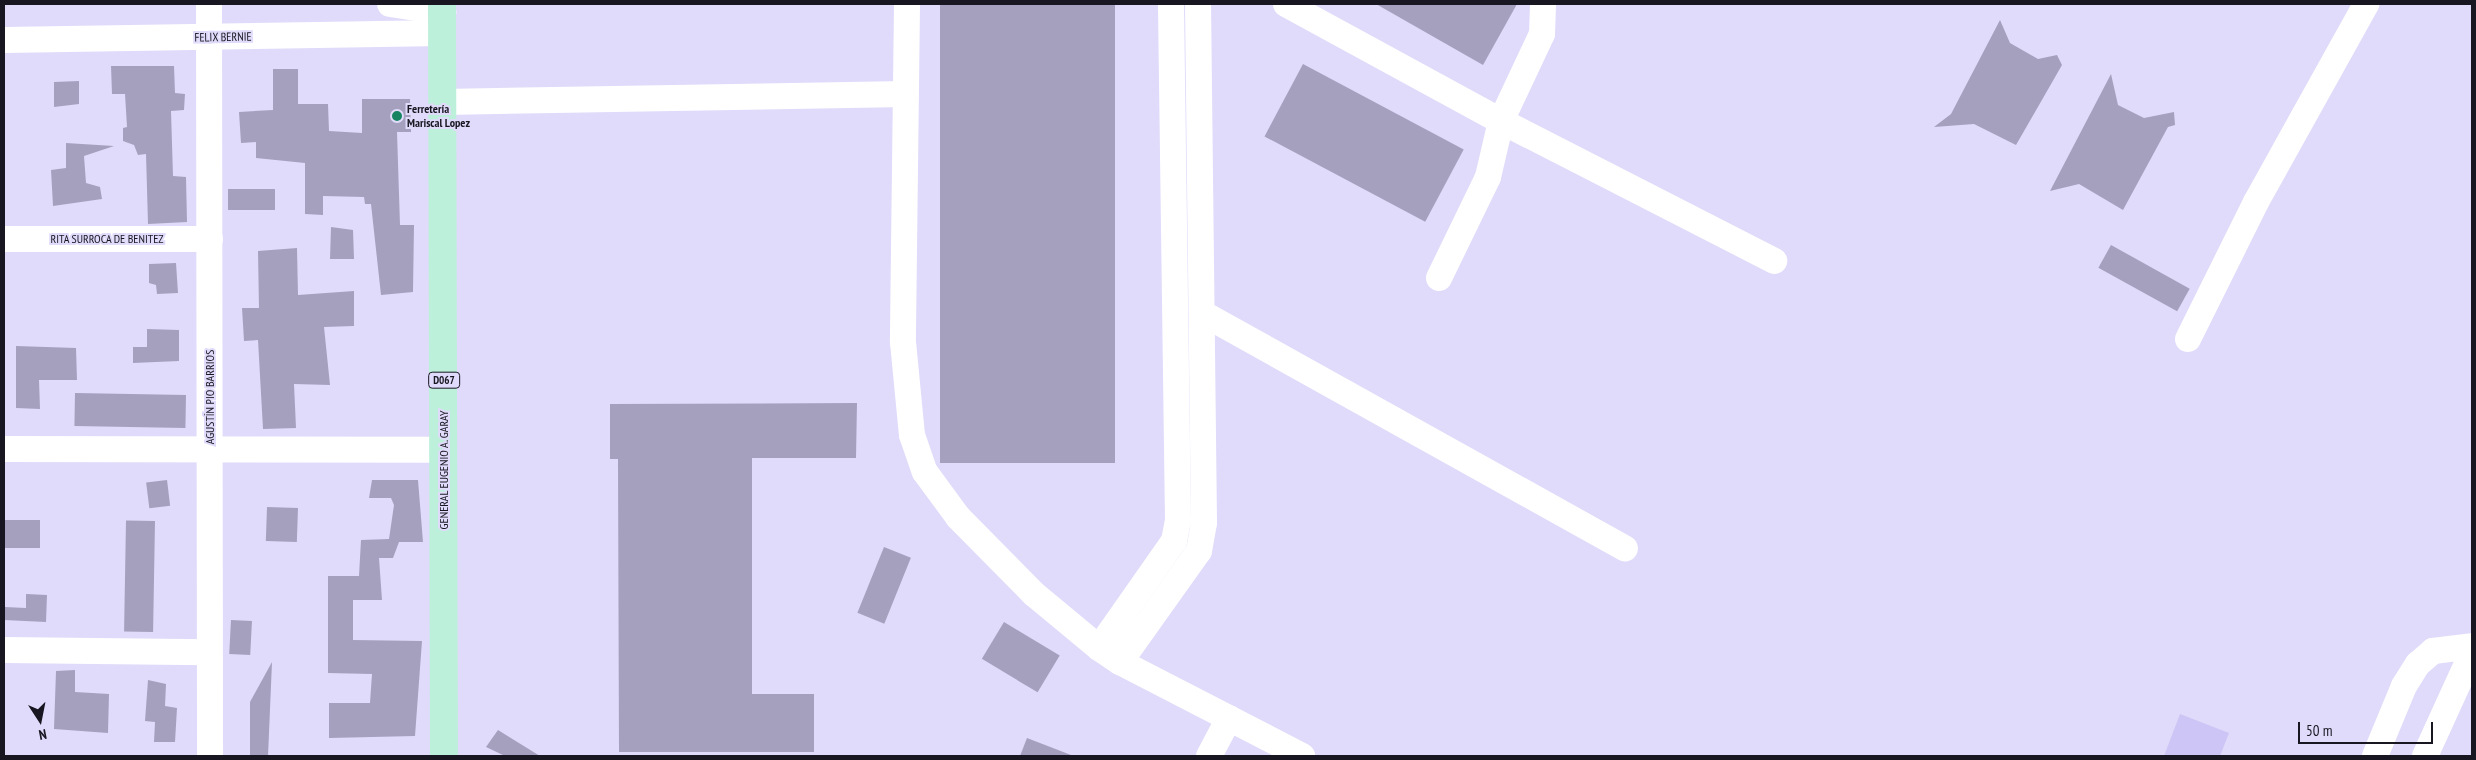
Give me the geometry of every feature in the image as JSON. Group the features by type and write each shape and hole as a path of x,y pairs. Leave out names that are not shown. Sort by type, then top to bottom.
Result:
{"main road":[{"name":"GENERAL EUGENIO A. GARAY","path":"443,16 444,756"}],"street":[{"name":"AGUSTÍN PIO BARRIOS","path":"209,4 210,756"},
{"path":"390,4 443,16"},
{"path":"907,4 903,342 912,435 926,472 958,517 1034,594 1099,648 1120,662 1302,756"},
{"path":"1099,648 1174,540 1178,521 1171,4"},
{"path":"1120,662 1199,551 1204,523 1198,4"},
{"path":"1286,4 1501,120 1774,261"},
{"path":"1439,278 1488,178 1501,120 1542,34 1543,4"},
{"path":"2188,339 2256,202 2366,4"},
{"name":"FELIX BERNIE","path":"4,40 209,37 443,16"},
{"path":"443,102 906,94"},
{"name":"RITA SURROCA DE BENITEZ","path":"4,239 210,239"},
{"path":"1202,313 1625,548"},
{"path":"4,449 444,450"},
{"path":"2375,756 2404,686 2418,664 2433,651 2472,646"},
{"path":"4,650 209,652"},
{"path":"2425,756 2472,653"},
{"path":"1210,756 1229,718"}],"shaded area":[{"path":"2180,714 2229,733 2220,756 2164,756"}],"building":[{"path":"940,4 1115,4 1115,463 940,463"},
{"path":"1376,4 1517,4 1483,65"},
{"path":"2000,20 2010,43 2038,59 2057,55 2062,65 2016,145 1974,124 1934,127 1951,114"},
{"path":"1303,64 1464,149 1425,222 1265,136"},
{"path":"111,66 174,66 175,93 185,94 184,110 171,111 173,176 186,177 187,222 148,224 146,154 138,155 134,145 123,141 123,128 127,127 125,94 112,94"},
{"path":"273,69 298,69 298,104 328,104 329,131 362,133 362,99 410,99 411,132 397,132 400,225 414,225 413,292 381,295 371,204 365,204 364,197 323,196 323,215 305,214 305,163 256,158 256,142 241,143 239,112 273,110"},
{"path":"2111,74 2118,105 2144,118 2174,112 2175,125 2168,127 2123,210 2079,184 2050,191"},
{"path":"79,81 79,104 54,107 54,82"},
{"path":"66,143 114,146 84,156 86,183 100,187 102,199 53,206 51,170 66,168"},
{"path":"228,189 275,189 275,210 228,210"},
{"path":"331,227 353,230 354,259 330,259"},
{"path":"2111,245 2190,289 2177,311 2098,268"},
{"path":"297,248 298,295 354,291 354,326 324,327 330,385 294,384 296,428 263,429 258,340 244,341 242,308 259,308 258,251"},
{"path":"176,263 178,293 157,294 156,285 149,283 149,264"},
{"path":"147,329 179,330 179,361 133,363 133,347 147,347"},
{"path":"16,346 76,348 77,380 39,380 40,409 16,408"},
{"path":"75,393 186,395 185,428 74,426"},
{"path":"857,403 856,458 752,458 752,694 814,694 814,752 619,752 618,459 610,459 610,404"},
{"path":"167,480 170,506 149,508 146,483"},
{"path":"372,480 418,480 423,542 399,542 393,558 379,558 382,600 353,600 353,640 422,641 415,736 329,738 329,703 370,703 372,674 328,673 328,576 359,576 361,540 389,539 394,505 391,498 369,498"},
{"path":"267,507 298,508 297,542 266,541"},
{"path":"4,520 40,520 40,548 4,548"},
{"path":"126,520 155,521 153,632 124,631"},
{"path":"884,547 911,558 884,624 857,613"},
{"path":"26,594 47,595 46,622 4,620 5,607 26,608"},
{"path":"231,620 252,621 250,655 229,654"},
{"path":"1004,622 1060,655 1038,692 982,659"},
{"path":"272,662 268,756 250,756 250,702"},
{"path":"75,670 75,692 109,694 108,733 54,729 56,671"},
{"path":"148,680 166,684 165,706 177,708 175,742 154,742 155,722 145,721"},
{"path":"498,730 540,756 505,756 486,747"},
{"path":"1027,738 1071,755 1071,756 1020,756"}],"place":[{"name":"Ferretería Mariscal Lopez","path":"397,116"}]}
